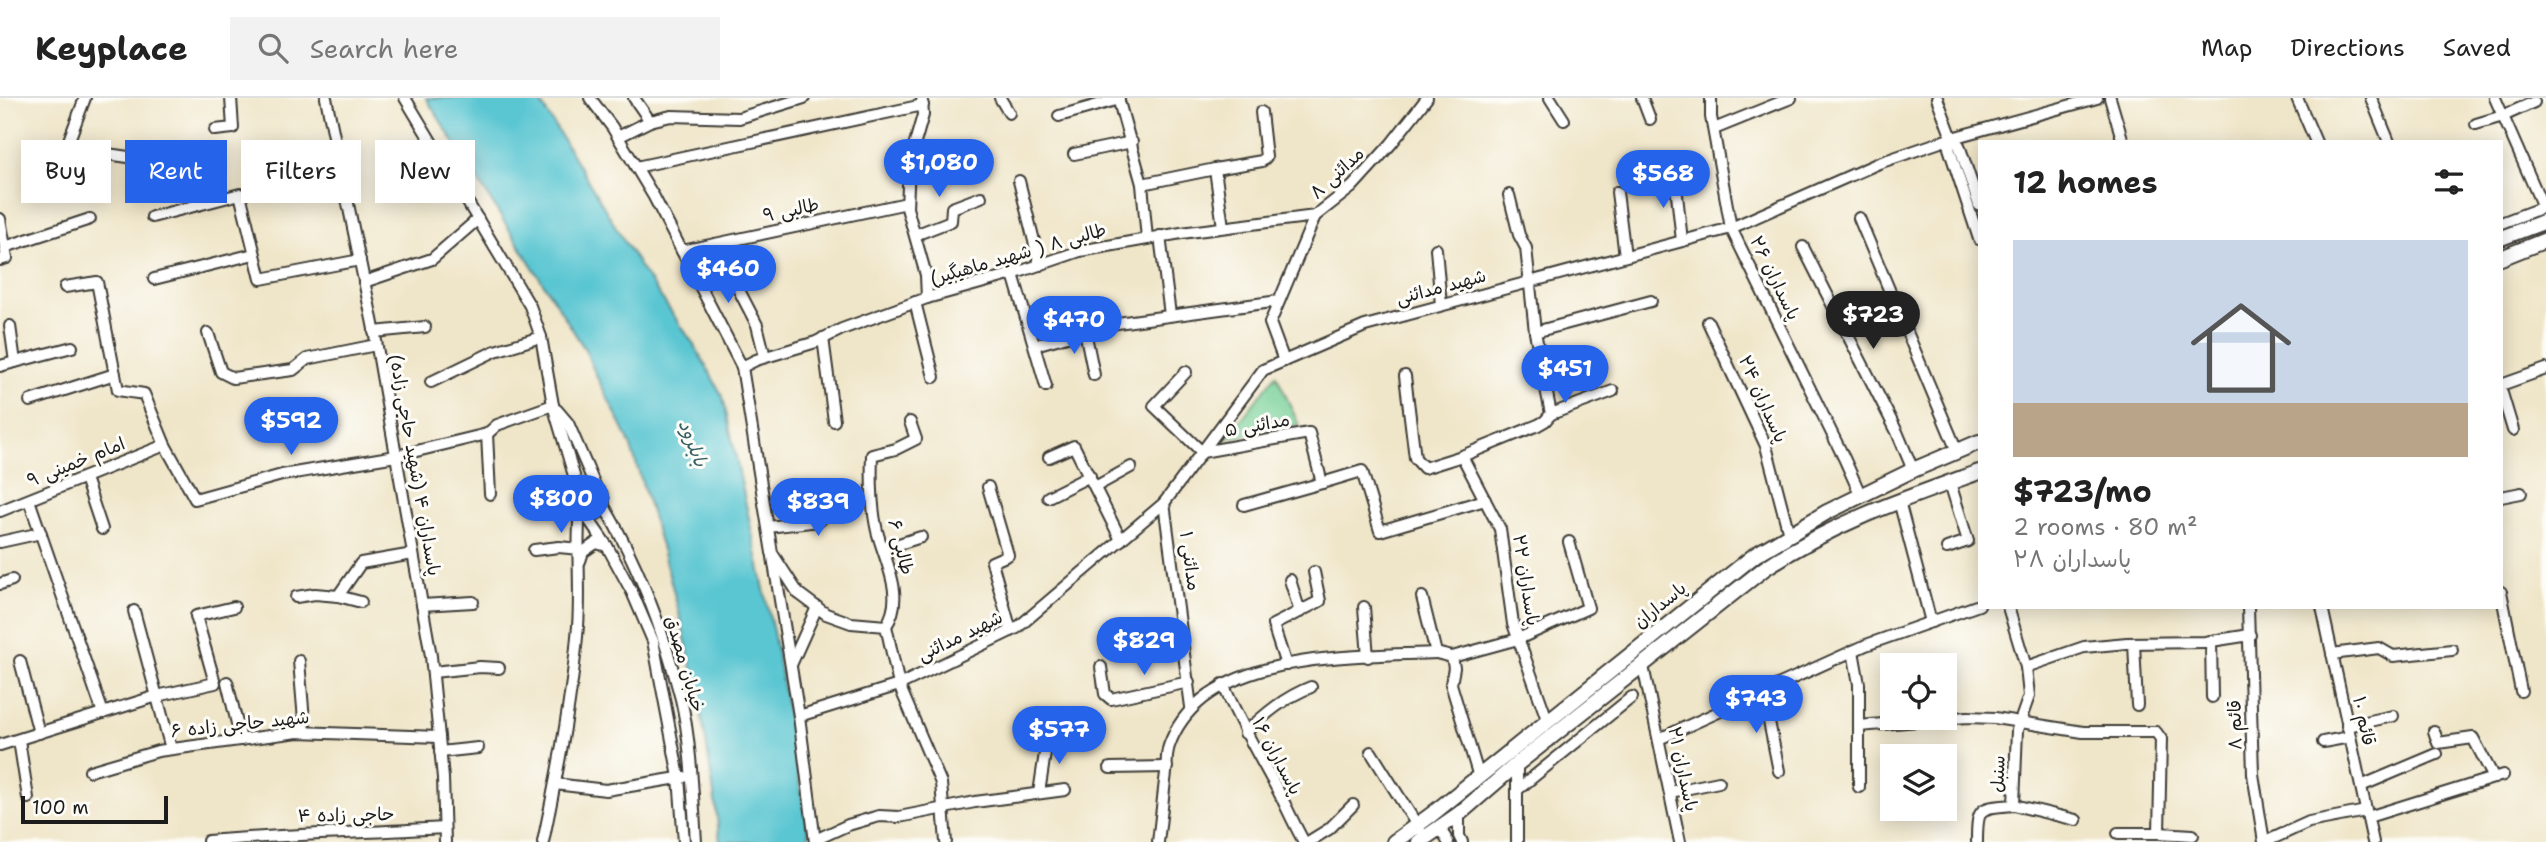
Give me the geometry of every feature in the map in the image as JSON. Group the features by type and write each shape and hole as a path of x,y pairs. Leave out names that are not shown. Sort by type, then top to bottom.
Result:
{"main road":[{"path":"2503,237 2545,211"},
{"path":"2503,257 2546,240"},
{"name":"پاسداران","path":"1420,835 1431,816 1755,555 1789,534 1918,467 1978,442"},
{"path":"1918,467 1948,462 1978,451"},
{"name":"پاسداران","path":"1394,842 1440,828 1517,764 1786,554 1834,528 1978,472"},
{"path":"1431,816 1440,828"}],"street":[{"path":"85,98 66,148 125,157"},
{"path":"215,130 233,128 230,98"},
{"name":"پاسداران ۴ (شهید حاجی زاده)","path":"326,98 374,332 433,672 445,842"},
{"path":"405,98 530,306 541,337 553,405 580,496 582,511 577,533 579,564 575,650 566,729 543,842"},
{"path":"590,98 636,167 742,367 799,716 815,841 848,825 878,816 900,817 975,802 1065,790"},
{"path":"634,98 650,121"},
{"path":"618,137 650,121 671,116 739,118 804,98"},
{"path":"1000,98 1009,113"},
{"name":"مدائنی ۸","path":"1283,361 1270,323 1315,216 1352,187 1391,144 1427,98"},
{"path":"1550,98 1564,120"},
{"path":"1642,98 1650,119"},
{"name":"پاسداران ۲۶","path":"1711,98 1731,228 1861,496"},
{"path":"1714,129 1791,98"},
{"path":"1937,98 1952,138 1959,145 1978,202"},
{"name":"شهید مدائنی","path":"799,716 899,685 1011,631 1164,503 1263,370 1365,326 1731,228 1879,163 1952,138 2097,98"},
{"path":"2110,98 2122,140"},
{"path":"2297,98 2315,140"},
{"path":"2371,98 2388,140"},
{"path":"2496,98 2545,211 2503,222"},
{"path":"1059,116 1119,99 1142,184 1147,239"},
{"path":"636,167 922,101 923,115 908,164 907,203 926,275 927,298"},
{"path":"2476,124 2534,102"},
{"path":"1142,184 1262,161 1266,151 1261,112"},
{"path":"1952,138 1949,148 1978,236"},
{"path":"1074,154 1132,142"},
{"path":"1214,169 1223,227"},
{"path":"1675,176 1682,241"},
{"path":"1019,181 1040,265"},
{"path":"1618,192 1625,256"},
{"path":"152,217 240,194 261,279 360,260"},
{"path":"1509,195 1518,235 1526,248 1535,332 1551,414"},
{"path":"915,235 951,221 952,208 981,197"},
{"name":"طالبی ۹","path":"682,251 907,203"},
{"name":"طالبی ۸ ( شهید ماهیگیر)","path":"742,367 915,302 1013,274 1080,251 1160,236 1315,216"},
{"path":"1859,218 1957,451"},
{"path":"0,219 7,258 0,260"},
{"path":"5,247 90,219"},
{"path":"364,282 432,259 478,219"},
{"path":"1160,236 1170,315"},
{"path":"715,244 757,325 765,357"},
{"path":"1803,247 1897,432 1918,467"},
{"path":"1436,249 1441,305"},
{"path":"154,279 254,254"},
{"path":"1013,274 1046,386"},
{"path":"65,287 97,282 118,390 144,394 165,445 195,499 282,475 396,456 486,434 498,425 553,405"},
{"path":"1035,345 1110,324 1279,301"},
{"path":"1535,332 1651,301"},
{"path":"915,302 934,377"},
{"name":"پاسداران ۲۴","path":"1708,321 1766,446 1789,534"},
{"path":"10,326 15,362"},
{"path":"374,332 425,327"},
{"path":"1085,331 1094,376"},
{"path":"208,333 222,372 233,378 293,370 306,359 376,345"},
{"path":"431,382 495,351 541,337"},
{"path":"823,338 834,421"},
{"path":"0,366 72,347"},
{"path":"2503,386 2546,369"},
{"path":"1186,372 1154,406 1202,452"},
{"path":"30,401 115,374"},
{"path":"1405,376 1415,458 1424,467 1462,456 1538,425 1551,414 1614,391"},
{"path":"2503,394 2513,430"},
{"path":"553,405 568,423 597,490 603,495 604,506 596,514 582,511"},
{"name":"طالبی ۶","path":"886,626 893,615 895,597 877,531 871,489 872,455 896,449 916,439 910,422"},
{"name":"مدائنی ۵","path":"1202,452 1308,433 1322,483"},
{"path":"486,434 491,494"},
{"name":"امام خمینی ۹","path":"0,511 165,445"},
{"path":"1049,457 1074,446 1121,540"},
{"name":"پاسداران ۲۲","path":"1462,456 1500,529 1513,624 1548,722"},
{"path":"1048,497 1131,467"},
{"path":"1244,505 1362,471 1380,531 1485,500"},
{"path":"85,478 102,530"},
{"path":"1947,548 1968,541 1950,483"},
{"path":"988,487 1008,555 992,562 1011,631"},
{"path":"580,496 589,489 597,490"},
{"path":"2503,497 2521,493"},
{"path":"768,527 818,522 823,517 825,498"},
{"path":"29,500 103,713"},
{"path":"1899,501 1931,622"},
{"name":"مدائنی ۱","path":"1164,503 1191,707"},
{"name":"خیابان مصدق","path":"604,506 635,565 681,701 696,842"},
{"name":"خیابان مصدق","path":"582,511 607,546 632,592 653,641 678,777 684,842"},
{"path":"0,542 41,533"},
{"path":"883,549 921,537"},
{"path":"1158,842 1169,747 1191,707 1223,684 1274,666 1436,653 1452,657 1518,639 1588,608 1569,542"},
{"path":"579,564 586,549 596,543 607,546"},
{"path":"534,550 559,547 579,550"},
{"path":"772,552 798,593 826,614 851,623 886,626 899,685 941,783 946,842"},
{"path":"338,596 361,563 413,554"},
{"path":"1286,665 1273,625 1320,601 1314,572"},
{"path":"1290,580 1300,612"},
{"path":"296,597 315,594 360,602"},
{"path":"1422,597 1436,653"},
{"path":"422,605 472,602"},
{"path":"2503,602 2521,691"},
{"path":"1659,739 1853,651 1978,605"},
{"path":"0,746 157,696 215,682 196,616 234,607"},
{"path":"790,665 817,607"},
{"path":"1364,607 1368,657"},
{"name":"سنبل","path":"1977,842 1980,812 1987,808 2014,805 2017,730 2029,695 2026,667 2009,609"},
{"name":"قائم ۸","path":"2248,609 2253,774 2265,842"},
{"name":"قائم ۱۰","path":"2322,609 2373,842"},
{"path":"134,611 171,749"},
{"path":"2026,667 2084,647 2211,641 2250,635"},
{"path":"2211,641 2212,697"},
{"path":"2134,643 2137,705"},
{"path":"2332,654 2379,648 2393,656 2452,650"},
{"path":"1853,651 1859,684 1859,788"},
{"path":"1452,657 1454,668 1451,684 1479,777"},
{"path":"20,661 38,733"},
{"path":"299,662 305,732"},
{"name":"پاسداران ۲۱","path":"1643,666 1680,842"},
{"path":"433,672 480,667 499,668"},
{"path":"1101,667 1105,694 1111,699 1189,682"},
{"path":"227,682 241,740"},
{"name":"پاسداران ۱۶","path":"1223,684 1245,733 1306,842"},
{"path":"1245,733 1267,712 1293,694 1311,687"},
{"path":"1609,692 1632,696 1650,704"},
{"path":"1763,692 1779,771"},
{"path":"1517,790 1632,696"},
{"path":"2323,742 2393,716"},
{"path":"1859,726 1967,717 2021,721 2083,732 2156,732 2161,739 2159,833"},
{"path":"2265,842 2309,822 2367,814 2498,777 2473,738 2438,743 2434,730"},
{"name":"شهید حاجی زاده ۶","path":"90,772 171,749 305,732 439,737"},
{"path":"1039,793 1048,733"},
{"path":"19,740 28,798"},
{"path":"440,752 478,748"},
{"path":"1371,752 1420,835"},
{"path":"2361,786 2437,754"},
{"path":"1517,764 1517,842"},
{"path":"1110,768 1167,766"},
{"path":"555,784 606,790 691,777"},
{"path":"1670,792 1719,782"},
{"path":"1306,842 1329,829 1353,805"},
{"path":"2014,805 2076,820"},
{"path":"1459,814 1459,836 1462,842"},
{"name":"حاجی زاده ۴","path":"208,841 291,834 367,834 444,828"},
{"path":"1440,828 1448,842"},
{"path":"2118,833 2193,835"}],"green space":[{"path":"1276,375 1299,425 1226,439"}],"water":[{"name":"بابلرود","path":"426,98 538,98 640,267 695,346 723,397 774,636 810,842 720,842 702,719 685,638 665,559 629,442 586,351 475,175 475,140 453,140"}]}
